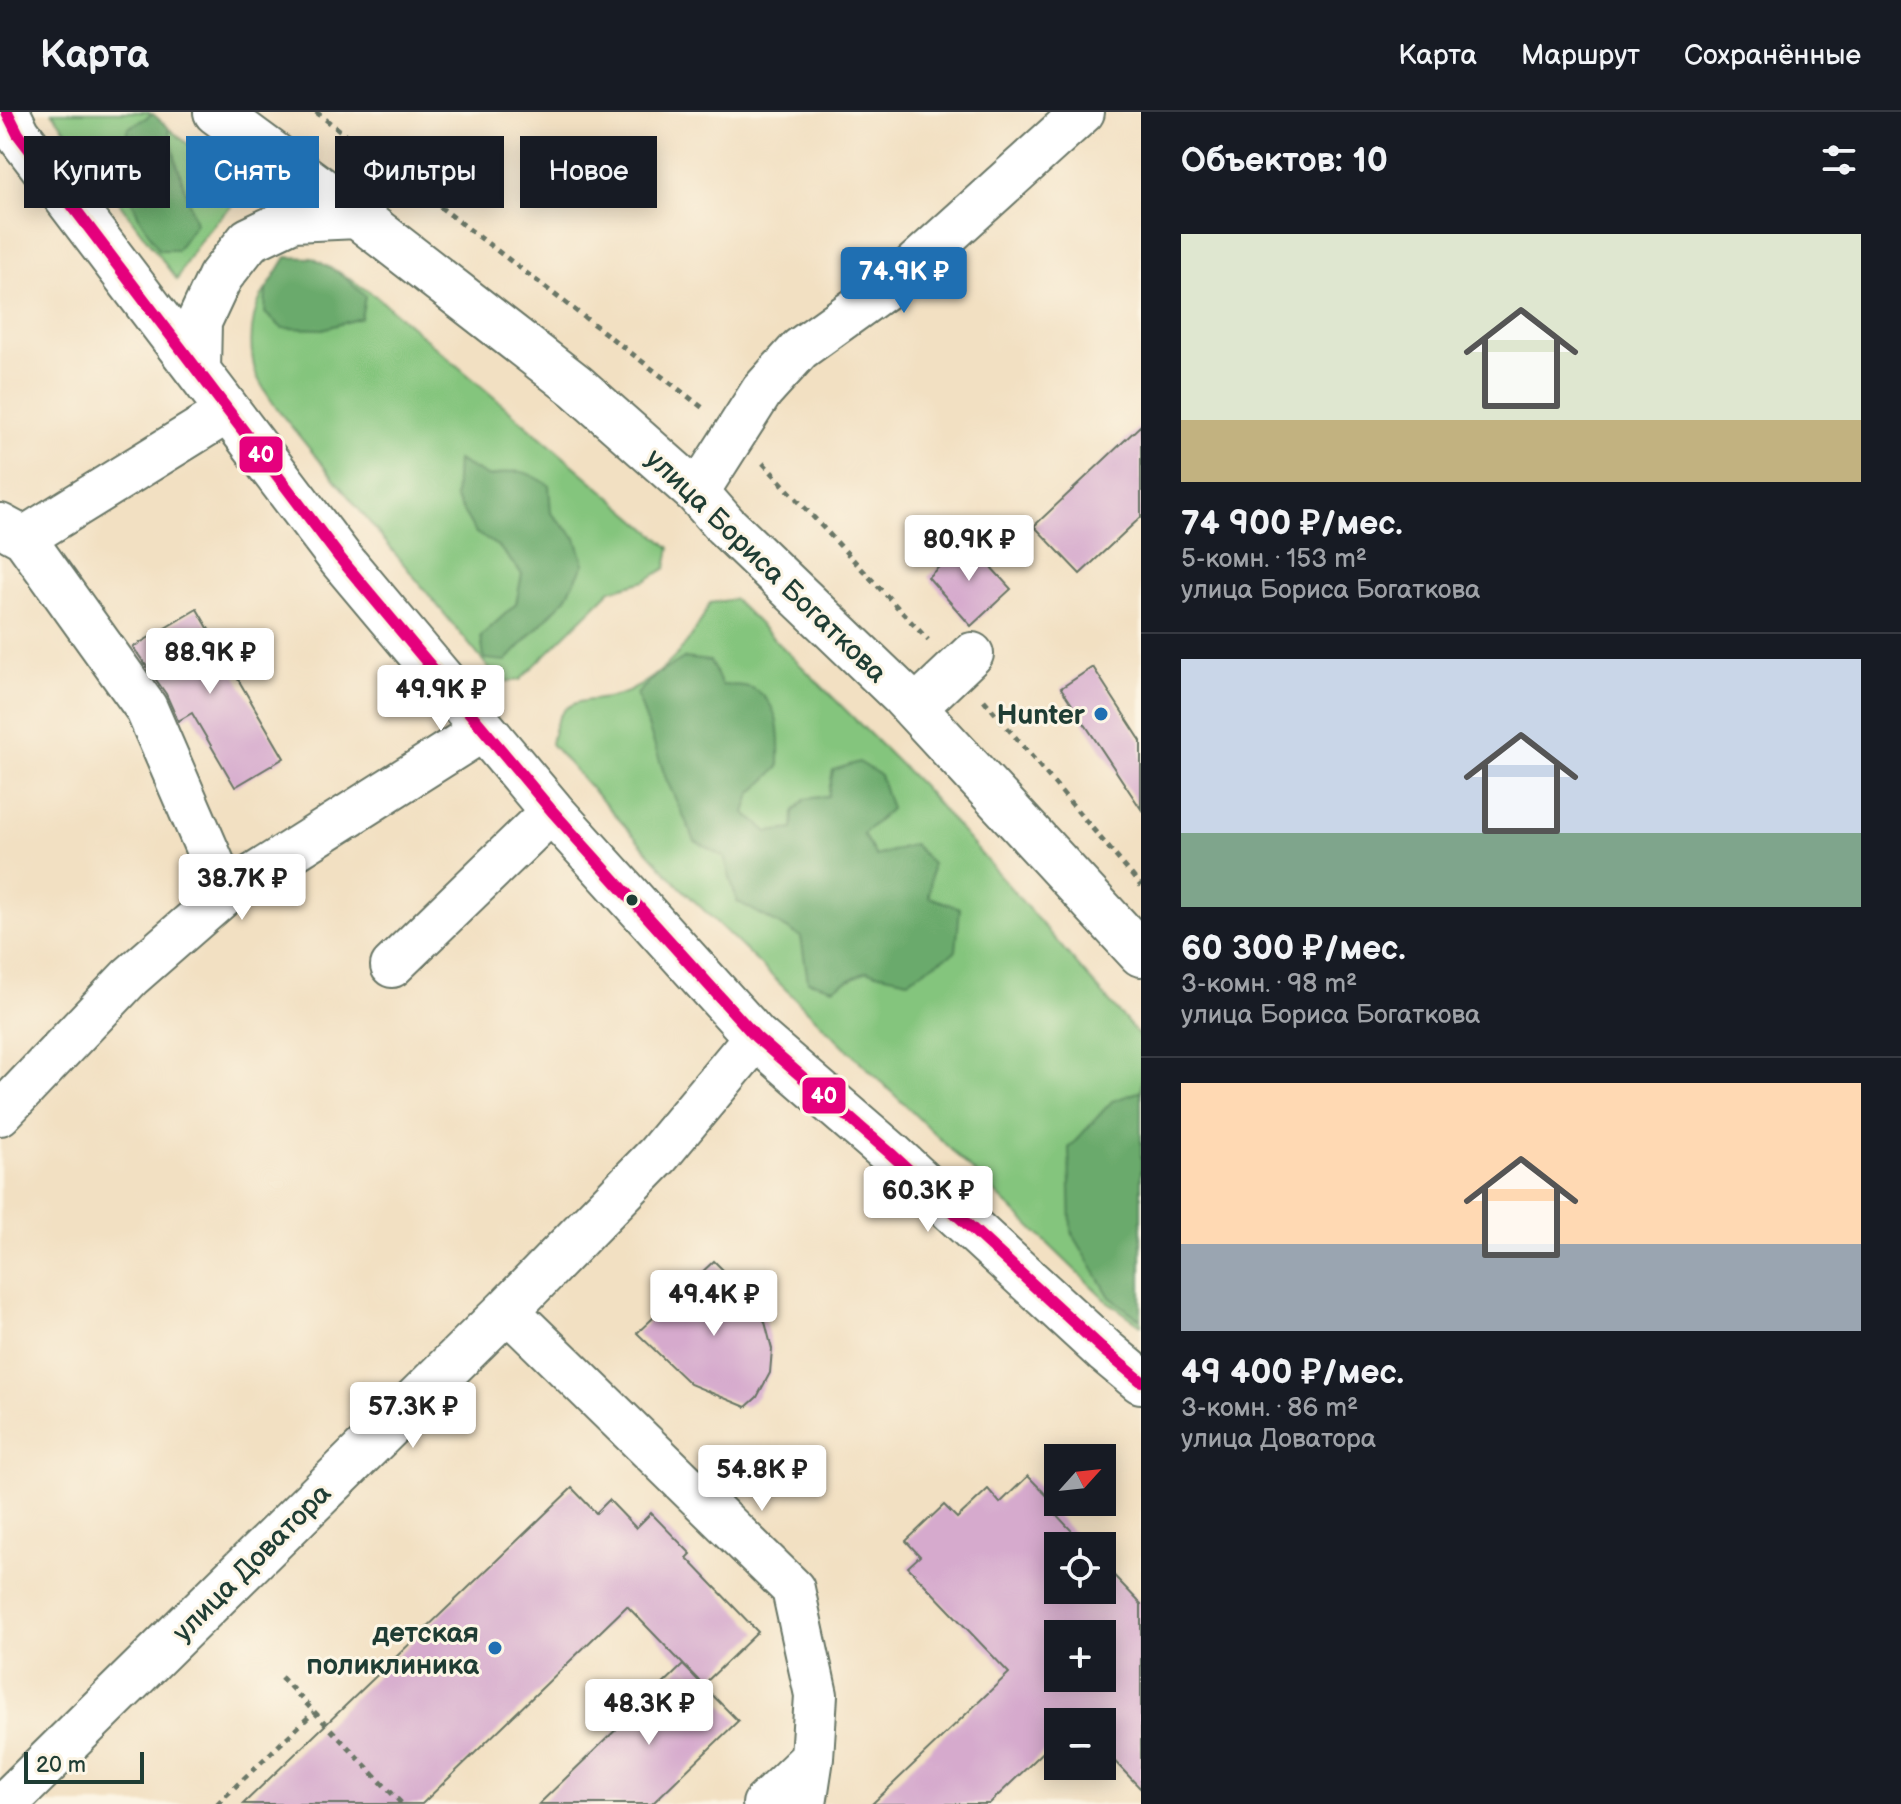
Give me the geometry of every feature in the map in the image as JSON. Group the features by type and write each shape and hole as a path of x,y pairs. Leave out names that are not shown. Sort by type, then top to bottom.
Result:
{"main road":[{"path":"7,112 18,134 340,558 552,811 756,1037 890,1153 1141,1381"},
{"name":"улица Бориса Богаткова","path":"216,112 357,216 576,386 697,493 725,525 914,709 1141,954"},
{"path":"198,370 199,322 220,277 249,240 293,219 357,216"},
{"name":"улица Доватора","path":"2,1803 507,1310 658,1155 756,1037"}],"street":[{"path":"697,493 762,391 800,349 903,275 1083,112"},
{"path":"226,893 146,708 12,531 229,411"},
{"path":"914,709 972,654"},
{"path":"0,1114 130,977 226,893 483,730"},
{"path":"392,966 552,811"},
{"path":"507,1310 793,1589 816,1695 805,1804"},
{"path":"764,1804 812,1758"}],"path":[{"path":"281,1677 402,1804"},
{"path":"217,1804 314,1712"}],"green space":[{"path":"52,112 148,112 186,142 186,208 231,208 207,232 177,280 123,208 170,208 170,136 70,136"},
{"path":"153,114 168,127 186,192 186,208 191,208 196,223 177,250 159,250 135,208 170,208 170,136 126,136 128,128"},
{"path":"286,257 313,258 342,275 365,296 361,318 323,329 282,328 265,313 266,290"},
{"path":"315,267 337,271 377,297 670,548 666,568 645,581 611,590 520,680 500,682 277,409 257,376 252,331 264,292 284,274"},
{"path":"457,460 489,477 520,472 549,485 551,513 576,538 584,564 566,598 506,661 484,659 481,636 516,604 522,574 499,547 476,533 455,498"},
{"path":"734,599 921,785 1141,1038 1141,1325 1107,1301 678,885 551,744 561,713 569,706 614,697 642,685 666,666 687,643 710,603"},
{"path":"684,658 710,661 722,685 751,687 763,696 775,714 779,734 779,767 751,794 745,813 768,832 793,829 794,812 805,799 828,796 833,770 859,762 880,775 891,809 863,834 876,856 914,844 932,864 929,897 960,908 956,951 908,980 867,971 833,988 808,981 801,937 737,901 724,857 695,841 666,779 637,694 656,675"},
{"path":"1141,1091 1141,1320 1110,1297 1071,1231 1069,1148 1112,1101"}],"building":[{"path":"1141,425 1141,517 1080,574 1034,526"},
{"path":"967,541 1011,589 971,626 928,577"},
{"path":"197,609 284,758 235,787 192,713 178,721 166,694 133,647"},
{"name":"Hunter","path":"1093,667 1141,741 1141,809 1061,688"},
{"path":"714,1261 749,1296 765,1322 772,1349 770,1373 757,1397 746,1407 690,1384 637,1333"},
{"path":"1028,1476 1044,1493 1044,1516 1058,1516 1073,1532 1044,1532 1044,1604 1116,1604 1116,1578 1141,1604 1141,1789 1116,1763 1116,1708 1044,1708 1044,1751 989,1804 872,1804 1009,1673 908,1567 920,1556 906,1541 944,1505 957,1518 988,1489 1000,1503"},
{"name":"детская поликлиника","path":"572,1488 596,1513 609,1500 636,1528 651,1513 691,1554 687,1558 758,1632 703,1685 627,1606 422,1804 243,1804"},
{"path":"683,1665 738,1721 652,1804 539,1804"}],"transit line":[{"name":"40","path":"7,112 18,134 340,558 552,811 756,1037 890,1153 1141,1381"}],"place":[{"name":"Hunter","path":"1101,714"},
{"name":"детская поликлиника","path":"495,1648"}]}
